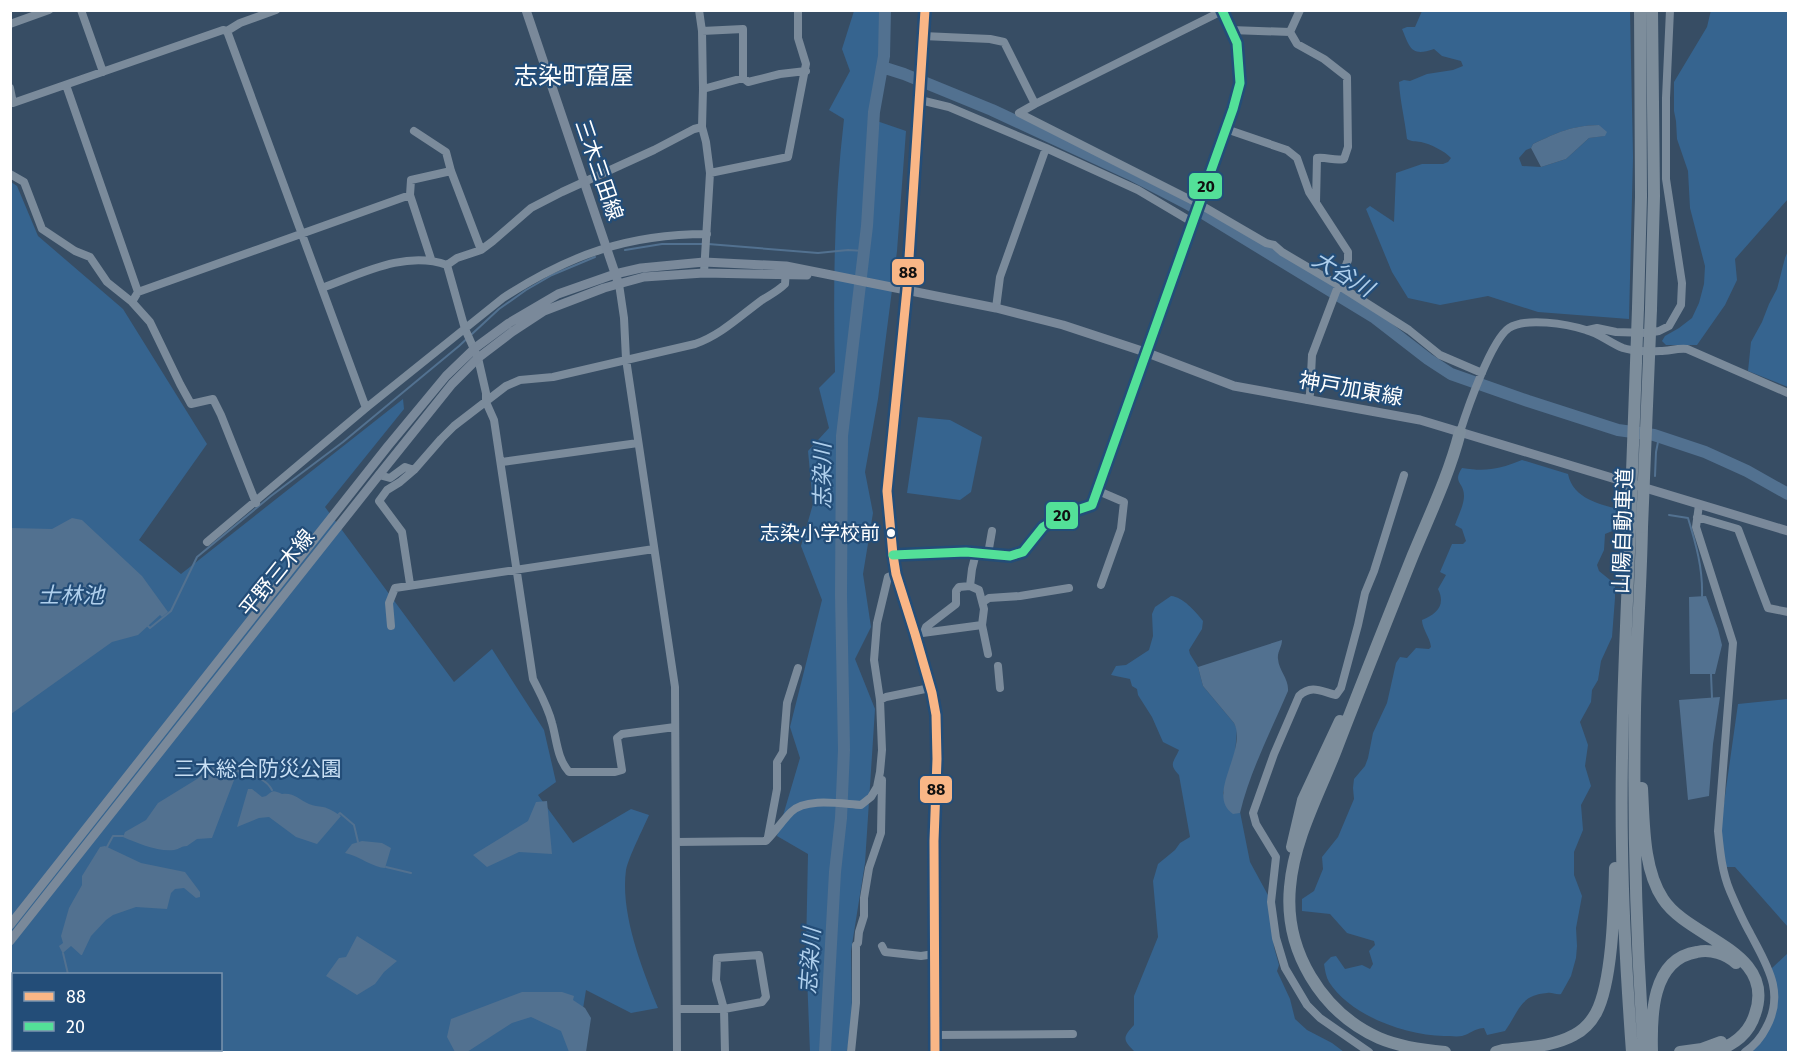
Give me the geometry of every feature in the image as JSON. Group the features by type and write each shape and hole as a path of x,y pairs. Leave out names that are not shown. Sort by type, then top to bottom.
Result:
{"highway":[{"name":"山陽自動車道","path":"1640,10 1645,309"},
{"name":"山陽自動車道","path":"1642,1050 1625,955 1622,845 1624,674 1636,527 1645,309 1654,196 1652,10"},
{"path":"1396,1053 1353,1031 1331,1013 1313,992 1297,965 1288,939 1283,913 1283,885 1303,801 1342,715 1427,499 1460,432"},
{"path":"1445,1053 1411,1048 1378,1037 1353,1023 1329,1001 1308,972 1299,952 1290,920 1290,889 1295,858 1311,813 1450,465 1460,432"},
{"name":"山陽自動車道","path":"1636,527 1637,661 1634,789 1642,1050"},
{"path":"1637,661 1643,801 1647,855 1653,880 1663,899 1678,916 1725,945 1743,960 1753,974 1758,990 1756,1010 1749,1028 1736,1041 1713,1053"},
{"path":"1496,1053 1553,1043 1574,1035 1590,1023 1601,1002 1608,967 1612,924 1616,864 1617,765 1624,674"},
{"path":"1642,1050 1654,999 1668,969 1683,956 1696,952 1711,951 1725,956 1737,964 1749,984 1751,1006 1746,1020 1734,1034 1723,1041 1702,1049 1680,1053"}],"main road":[{"name":"三木三田線","path":"526,10 619,284"},
{"path":"615,274 640,268 704,262 839,277 907,289 887,491 896,574 920,633 936,715 935,1053"},
{"path":"619,284 644,277 786,270"},
{"name":"平野三木線","path":"10,941 477,353 508,323 537,305 558,294 615,274"},
{"name":"平野三木線","path":"10,925 388,446 446,376 477,353 544,311 619,284"},
{"name":"神戸加東線","path":"907,289 1063,325 1145,352 1234,386 1402,416 1699,505 1788,529"}],"street":[{"path":"10,24 49,10"},
{"path":"81,10 103,72"},
{"path":"10,88 13,102 223,30 228,31 240,23 276,10"},
{"path":"699,10 702,31 702,127 710,173 704,273"},
{"path":"710,173 788,157 806,71 798,38 798,10"},
{"path":"907,289 925,10"},
{"path":"1290,32 1300,10"},
{"path":"1588,330 1597,328 1616,332 1659,332 1669,326 1681,305 1682,283 1666,178 1670,10"},
{"path":"893,555 966,552 1010,556 1023,552 1043,527 1065,514 1092,505 1145,352 1199,204 1226,129 1240,82 1237,43 1222,11 1019,113 1199,204 1266,243 1274,245 1409,330 1440,355 1481,375"},
{"path":"702,31 743,28 743,78"},
{"path":"1231,30 1290,32"},
{"path":"228,31 366,408"},
{"path":"1290,32 1297,44 1324,59 1347,77 1348,147 1344,159 1337,161 1327,157 1317,158 1316,202"},
{"path":"923,36 990,39 1004,42 1035,104"},
{"path":"743,78 748,82 780,74 806,71"},
{"path":"703,89 743,78"},
{"path":"66,84 138,292"},
{"path":"920,100 949,107 1046,148 1138,190 1192,222"},
{"path":"447,265 457,258 481,250 531,208 693,129 702,127"},
{"path":"1226,129 1287,150 1297,158 1309,192 1348,252 1348,260 1312,355 1308,400"},
{"path":"414,131 446,152 481,250"},
{"path":"996,308 1000,277 1046,148"},
{"path":"431,260 410,195 411,180 451,171"},
{"path":"10,174 24,182 42,229 75,251 90,257 107,282 132,302 150,322 191,404 213,399 256,503"},
{"path":"132,302 138,292 410,195"},
{"path":"207,542 366,408 522,285 578,256 607,247 664,235 707,236"},
{"path":"322,288 399,261 431,260 447,265"},
{"path":"447,265 465,329 477,353 486,402 494,420 533,679 548,708 563,765 569,772 621,770 617,738 622,734 675,727"},
{"path":"410,584 402,532 379,501 387,490 414,470 454,426 506,386 520,380 553,376 711,338 765,298 777,292 785,284 786,270"},
{"path":"619,284 624,318 626,359 675,687 677,1053"},
{"path":"1460,432 1481,375 1500,338 1508,329 1526,322 1542,322 1588,330 1624,348 1660,351 1687,349 1788,393"},
{"path":"502,462 638,442"},
{"path":"379,475 390,478 405,467 414,470"},
{"path":"1369,1053 1320,1018 1302,999 1285,968 1276,943 1272,914 1271,891 1275,856 1252,813 1299,696 1304,691 1313,689 1337,694 1341,688 1365,593 1404,475"},
{"path":"1096,490 1124,502 1121,529 1101,585"},
{"path":"1699,505 1696,527 1733,643 1718,831 1721,853 1730,889 1749,932 1768,965 1773,987 1773,1007 1768,1023 1759,1040 1745,1053"},
{"path":"1697,517 1738,529 1768,608 1788,612"},
{"path":"988,554 992,531"},
{"path":"391,626 389,603 395,588 654,549"},
{"path":"970,586 976,553"},
{"path":"676,842 766,841 792,811 800,806 811,802 861,805 871,798 877,787 882,750 880,700 874,660 877,623 888,577 896,574"},
{"path":"920,633 956,604 958,587 970,586 979,590 983,602 982,625 988,654"},
{"path":"983,602 989,598 1020,596 1069,588"},
{"path":"920,633 982,625"},
{"path":"998,666 1000,688"},
{"path":"766,841 777,789 777,762 783,752 787,703 798,668"},
{"path":"880,700 930,688"},
{"path":"851,1053 856,1003 856,945 864,916 864,898 869,868 880,833 882,780 880,772"},
{"path":"882,946 885,952 921,956 934,954"},
{"path":"676,1009 724,1009 762,1002 765,997 759,955 717,958 716,980 724,1009 725,1053"},
{"path":"935,1035 1073,1034"}],"green space":[{"path":"1711,10 1788,11 1788,199 1735,259 1737,280 1725,305 1697,345 1666,345 1662,341 1665,336 1692,318 1704,284 1705,266 1690,208 1688,171 1677,139 1674,82 1707,27"},
{"path":"854,11 879,11 880,45 871,119 906,131 897,251 878,399 865,472 873,513 863,574 871,627 855,659 875,709 865,863 851,951 852,1018 847,1052 810,1052 806,950 808,854 777,836 800,758 790,727 822,600 801,546 813,504 808,451 829,428 819,388 835,372 835,245 844,119 829,110 850,71 842,49"},
{"path":"1422,11 1630,11 1633,157 1629,319 1538,312 1488,296 1440,305 1408,298 1392,272 1366,209 1370,206 1394,222 1396,173 1422,164 1443,164 1451,158 1433,146 1407,139 1399,82 1463,66 1461,61 1442,56 1434,49 1420,52 1412,49 1402,29 1415,27","holes":["1599,125 1604,136 1589,138 1566,159 1541,167 1522,166 1519,158 1533,144 1573,128"]},
{"name":"三木総合防災公園","path":"11,182 17,186 38,236 123,309 207,444 139,540 181,574 403,399 404,409 325,507 454,682 492,649 544,730 556,782 538,795 573,843 631,809 649,815 626,870 625,887 629,922 645,976 658,1008 631,1013 586,990 576,1052 11,1052"},
{"path":"1788,251 1788,387 1748,371 1751,342 1777,289"},
{"path":"918,417 950,420 982,437 971,492 960,500 907,493"},
{"path":"1522,460 1568,474 1571,483 1589,500 1623,510 1622,527 1605,534 1604,550 1597,565 1599,571 1615,584 1612,637 1601,661 1598,680 1592,690 1591,702 1580,722 1588,745 1585,766 1591,786 1581,805 1583,830 1574,852 1574,875 1582,896 1576,928 1576,958 1571,976 1561,994 1538,994 1531,997 1521,1006 1505,1031 1487,1035 1484,1028 1460,1036 1429,1035 1380,1021 1351,1005 1339,994 1328,980 1324,964 1331,957 1336,956 1345,969 1362,965 1370,969 1373,964 1369,951 1375,945 1374,941 1347,933 1330,914 1302,911 1302,899 1314,891 1323,869 1322,857 1338,837 1354,799 1354,779 1365,766 1368,758 1373,733 1387,703 1396,663 1400,657 1407,658 1416,648 1429,649 1431,647 1422,620 1439,608 1441,600 1438,589 1446,575 1440,572 1452,544 1463,544 1466,541 1462,529 1455,525 1464,499 1464,491 1458,480 1459,473 1462,468 1493,469"},
{"path":"1171,596 1193,609 1203,621 1202,629 1189,650 1190,654 1198,667 1203,686 1237,729 1235,754 1223,793 1230,811 1240,812 1250,862 1269,897 1274,947 1279,965 1277,971 1290,999 1295,1019 1307,1030 1344,1052 1135,1052 1126,1042 1127,1033 1134,1025 1134,996 1158,937 1153,881 1158,864 1180,843 1190,837 1179,775 1173,765 1179,750 1163,742 1152,717 1130,679 1111,675 1116,666 1126,665 1149,650 1153,636 1152,614 1155,607"},
{"path":"1788,699 1788,927 1735,867 1726,867 1720,831 1738,704"},
{"path":"1788,953 1788,1052 1750,1052 1771,1024 1772,968"}],"water":[{"path":"1599,125 1607,132 1605,136 1589,138 1566,159 1541,167 1531,148 1533,144 1565,130"},
{"name":"士林池","path":"72,518 82,520 142,576 168,612 162,617 160,615 138,635 112,642 11,714 11,528 52,529"},
{"path":"1706,596 1722,645 1715,674 1690,674 1689,597"},
{"path":"1282,640 1278,659 1288,691 1255,766 1240,813 1233,814 1226,806 1223,796 1237,734 1234,723 1203,686 1198,667"},
{"path":"1720,697 1709,796 1688,800 1679,700"},
{"path":"219,764 235,764 239,767 212,838 197,839 187,846 174,850 161,850 123,837 125,832 146,820 158,803"},
{"path":"248,789 252,789 262,797 273,791 290,794 309,804 328,808 341,816 317,844 296,837 269,817 259,818 237,827"},
{"path":"547,801 552,854 519,852 487,867 473,855 528,821 536,802"},
{"path":"362,841 382,843 391,848 385,868 345,853 352,844"},
{"path":"105,846 141,863 185,872 200,892 200,897 196,898 184,888 175,889 171,893 167,909 136,907 113,915 91,936 82,955 71,946 62,952 59,946 63,943 61,936 69,908 82,885 82,876 100,847"},
{"path":"357,936 397,961 375,984 357,995 326,976 339,958 346,957"},
{"path":"522,992 562,992 574,996 573,1000 585,1008 591,1018 586,1052 569,1052 561,1031 531,1017 512,1023 467,1052 455,1052 447,1037 451,1019"}],"waterway":[{"name":"志染川","path":"825,1052 844,750 841,595 842,436 867,226 874,112 884,56 885,10"},
{"name":"大谷川","path":"882,67 992,110 1130,174 1188,204 1375,318 1451,374 1618,430 1654,435 1705,452 1747,471 1788,494"},
{"path":"625,250 662,244 702,244"},
{"path":"708,244 818,253 864,251"},
{"path":"148,626 150,628 171,611 197,557 271,496 343,442 459,346 499,309 552,275 595,257"},
{"path":"1655,476 1659,437"},
{"path":"1669,515 1688,518 1700,566 1702,596"},
{"path":"1711,674 1712,698"},
{"path":"238,771 262,780 272,790"},
{"path":"339,814 354,825 358,842"},
{"path":"107,847 113,836 123,836"},
{"path":"386,867 411,873"},
{"path":"63,953 68,973"}],"transit line":[{"name":"88","path":"925,10 907,289 887,491 896,574 932,693 936,715 935,1052"},
{"name":"20","path":"893,555 966,552 1010,556 1023,552 1043,527 1065,514 1092,505 1233,109 1240,83 1237,43 1222,10"}],"place":[{"name":"志染小学校前","path":"891,533"}],"district":[{"name":"志染町窟屋","path":"574,76"}]}
